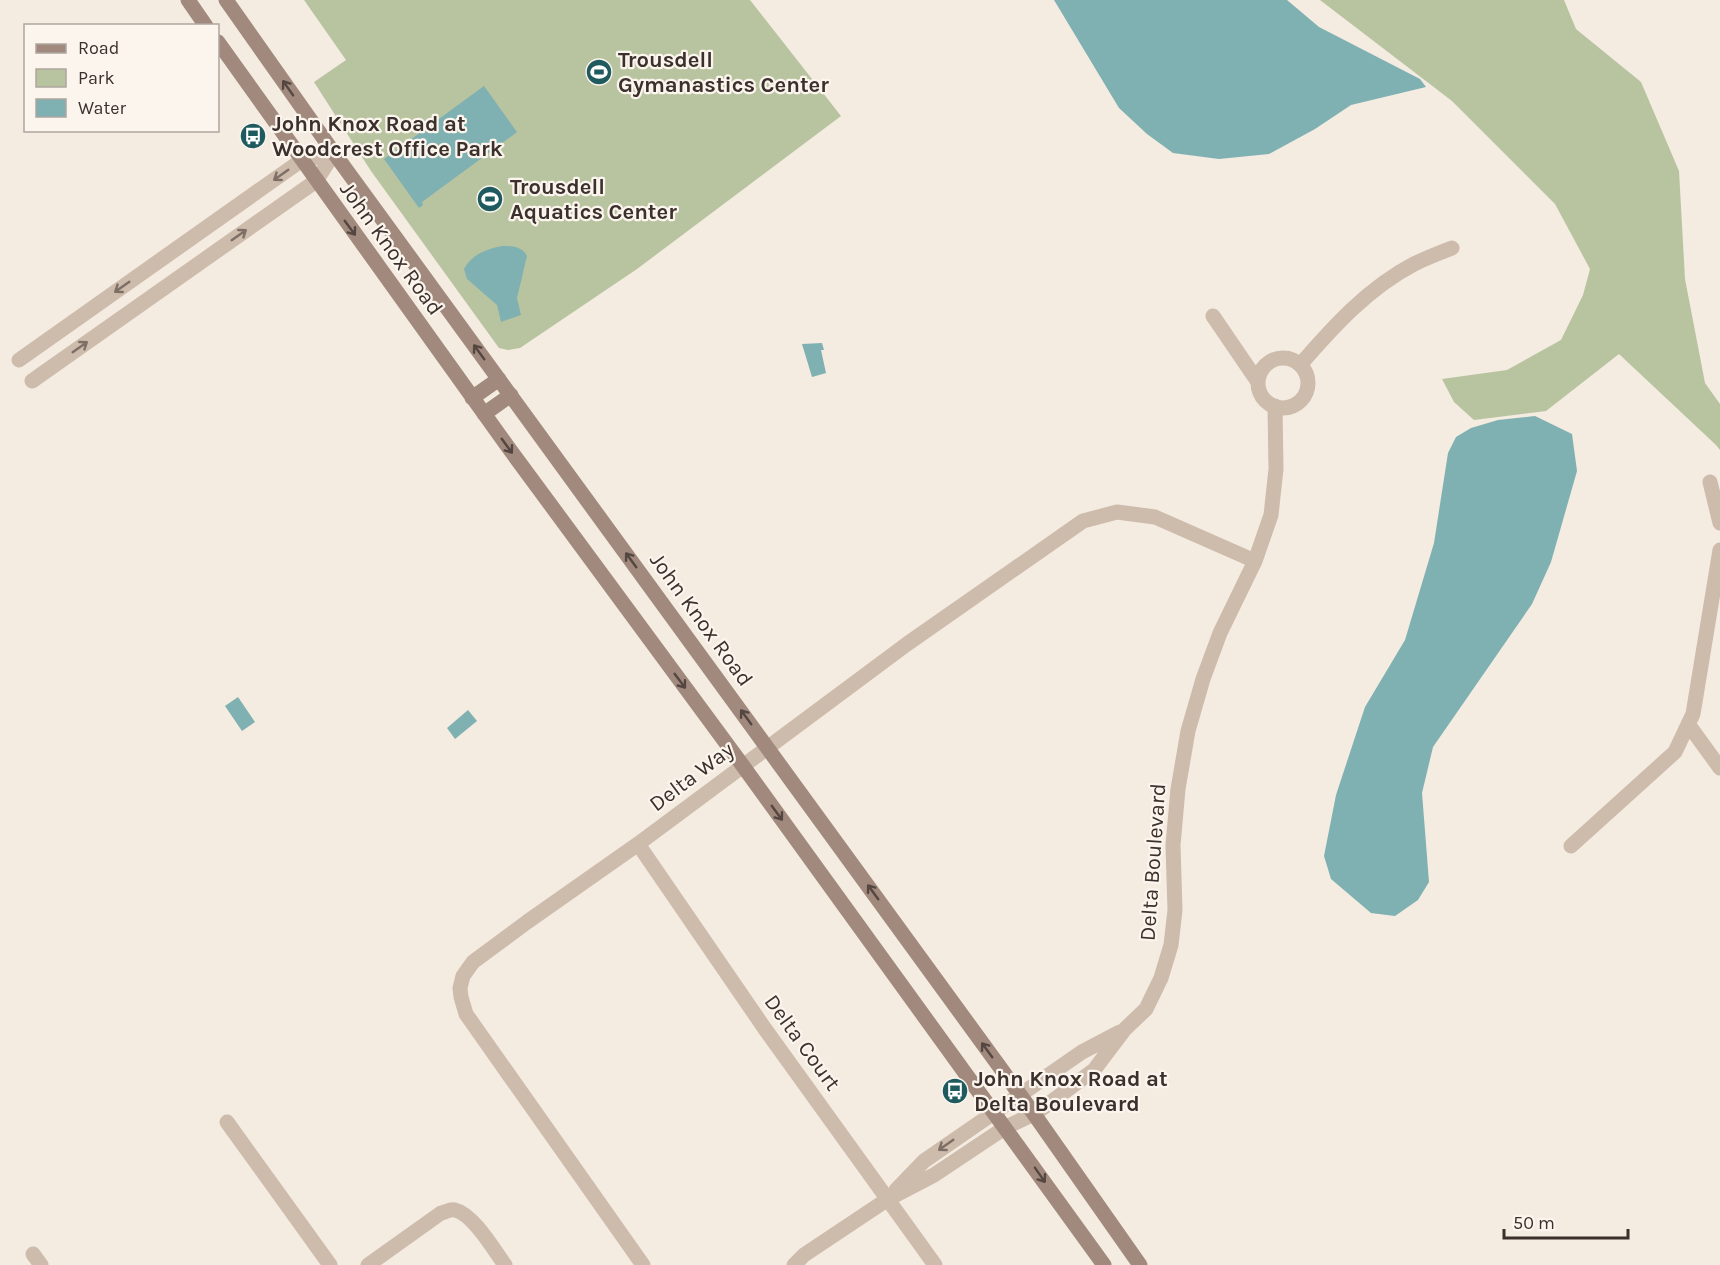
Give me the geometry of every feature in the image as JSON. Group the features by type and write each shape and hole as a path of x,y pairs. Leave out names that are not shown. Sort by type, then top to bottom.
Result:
{"main road":[{"path":"188,0 205,24"},
{"name":"John Knox Road","path":"225,0 1021,1096 1140,1265"},
{"name":"John Knox Road","path":"219,43 472,398 743,766 1104,1265"},
{"path":"472,398 499,379"},
{"path":"484,414 510,395"}],"street":[{"path":"19,360 302,160 334,153"},
{"path":"32,381 316,181 334,153"},
{"path":"1300,365 1335,324 1376,290 1413,264 1452,248"},
{"path":"1213,316 1258,382"},
{"path":"1281,358 1291,359 1300,365 1307,378 1306,391 1302,399 1288,407 1275,406 1264,400 1258,382 1259,374 1265,365 1281,358"},
{"name":"Delta Boulevard","path":"794,1265 806,1254 888,1199 934,1174 1006,1127 1034,1114 1094,1070 1125,1029 1146,1009 1161,978 1171,945 1175,910 1173,844 1178,789 1188,731 1203,679 1220,633 1255,561 1271,515 1276,470 1275,406"},
{"path":"1710,482 1720,523"},
{"name":"Delta Way","path":"643,1265 466,1014 460,988 463,976 473,962 638,844 907,644 1083,521 1117,512 1155,517 1255,561"},
{"path":"1571,846 1675,752 1693,714 1720,550"},
{"path":"1688,724 1720,768"},
{"name":"Delta Court","path":"638,844 760,1022 935,1265"},
{"name":"Delta Boulevard","path":"888,1199 924,1161 1082,1052 1125,1029"},
{"path":"227,1122 330,1265"},
{"path":"368,1265 436,1217 452,1210 470,1219 505,1265"}],"green space":[{"path":"304,0 750,0 841,116 637,269 520,348 508,350 499,348 371,171 314,82 346,60"},
{"path":"1320,0 1564,0 1576,29 1641,82 1679,171 1685,279 1705,383 1720,404 1720,450 1619,354 1546,411 1474,420 1454,402 1442,379 1507,370 1561,340 1583,295 1590,269 1555,204 1452,101"}],"water":[{"path":"1054,0 1287,0 1319,27 1420,79 1426,87 1351,105 1315,129 1269,154 1219,159 1173,153 1147,134 1119,108"},
{"path":"484,86 517,132 422,202 423,205 419,208 384,159"},
{"path":"502,246 519,248 527,256 517,298 521,315 501,322 497,305 467,279 464,269 480,253"},
{"path":"822,343 824,350 821,350 826,373 812,377 802,344"},
{"path":"1535,416 1572,434 1577,471 1551,562 1532,604 1433,747 1422,793 1429,882 1418,900 1395,916 1371,913 1331,879 1324,856 1336,795 1365,707 1405,640 1434,543 1448,453 1456,437 1471,428 1498,420"},
{"path":"238,697 255,722 242,731 225,706"},
{"path":"468,710 477,721 455,739 447,728"}],"place":[{"name":"Trousdell Gymanastics Center","path":"599,72"},
{"name":"John Knox Road at Woodcrest Office Park","path":"253,136"},
{"name":"Trousdell Aquatics Center","path":"490,199"},
{"name":"John Knox Road at Delta Boulevard","path":"955,1091"}]}
